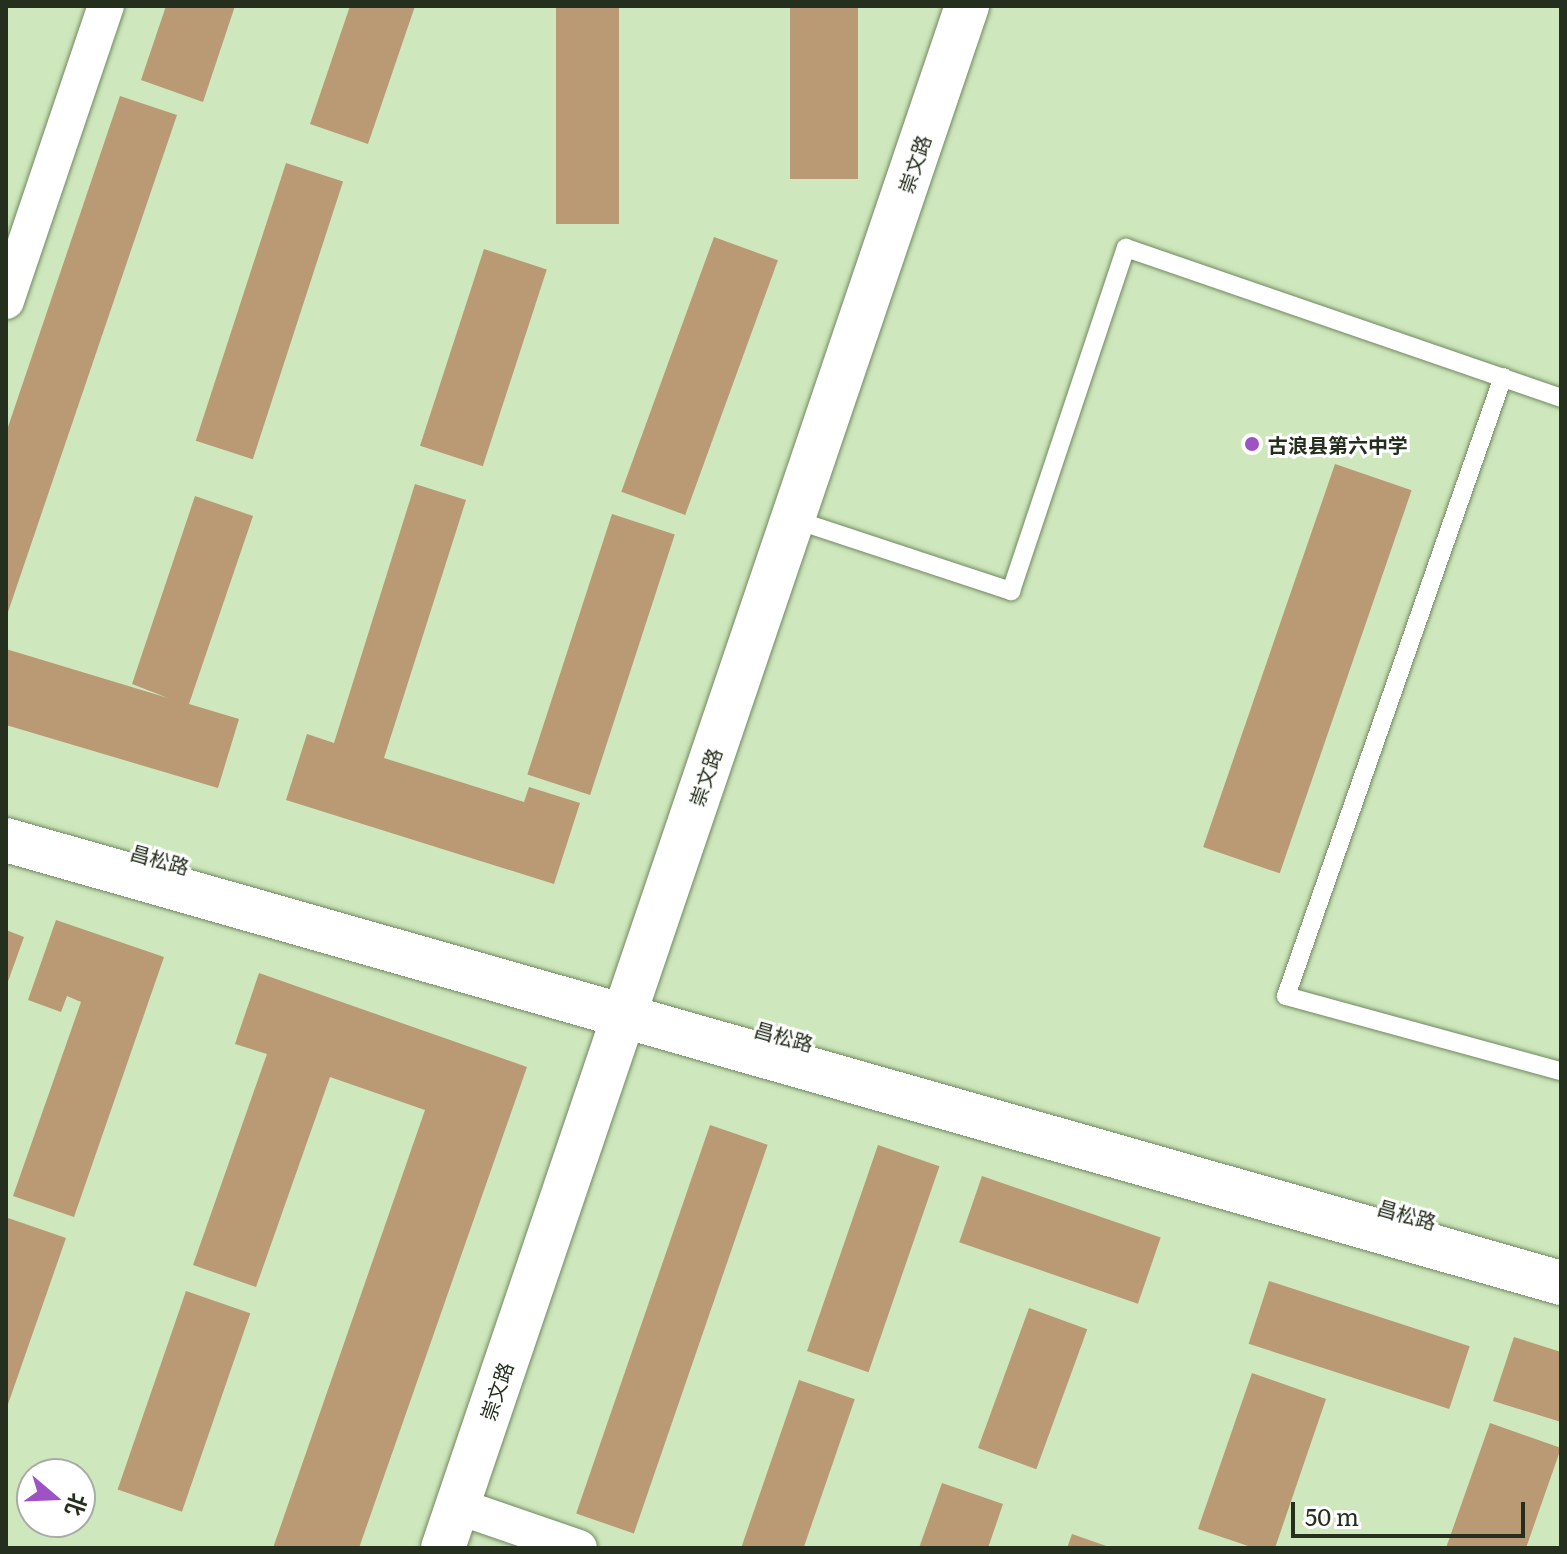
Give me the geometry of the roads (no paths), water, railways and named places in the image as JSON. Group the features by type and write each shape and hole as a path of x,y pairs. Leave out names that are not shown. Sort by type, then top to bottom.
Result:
{"main road":[{"name":"崇文路","path":"443,1548 967,6"},
{"name":"昌松路","path":"6,816 628,1005"},
{"name":"昌松路","path":"6,840 1561,1258"},
{"path":"628,1005 1561,1283"}],"street":[{"path":"6,301 106,6"},
{"path":"457,1506 579,1548"}],"lane":[{"path":"793,519 1011,591 1126,248 1561,398"},
{"path":"1503,377 1286,996 1561,1071"}],"place":[{"name":"古浪县第六中学","path":"1252,444"}]}
